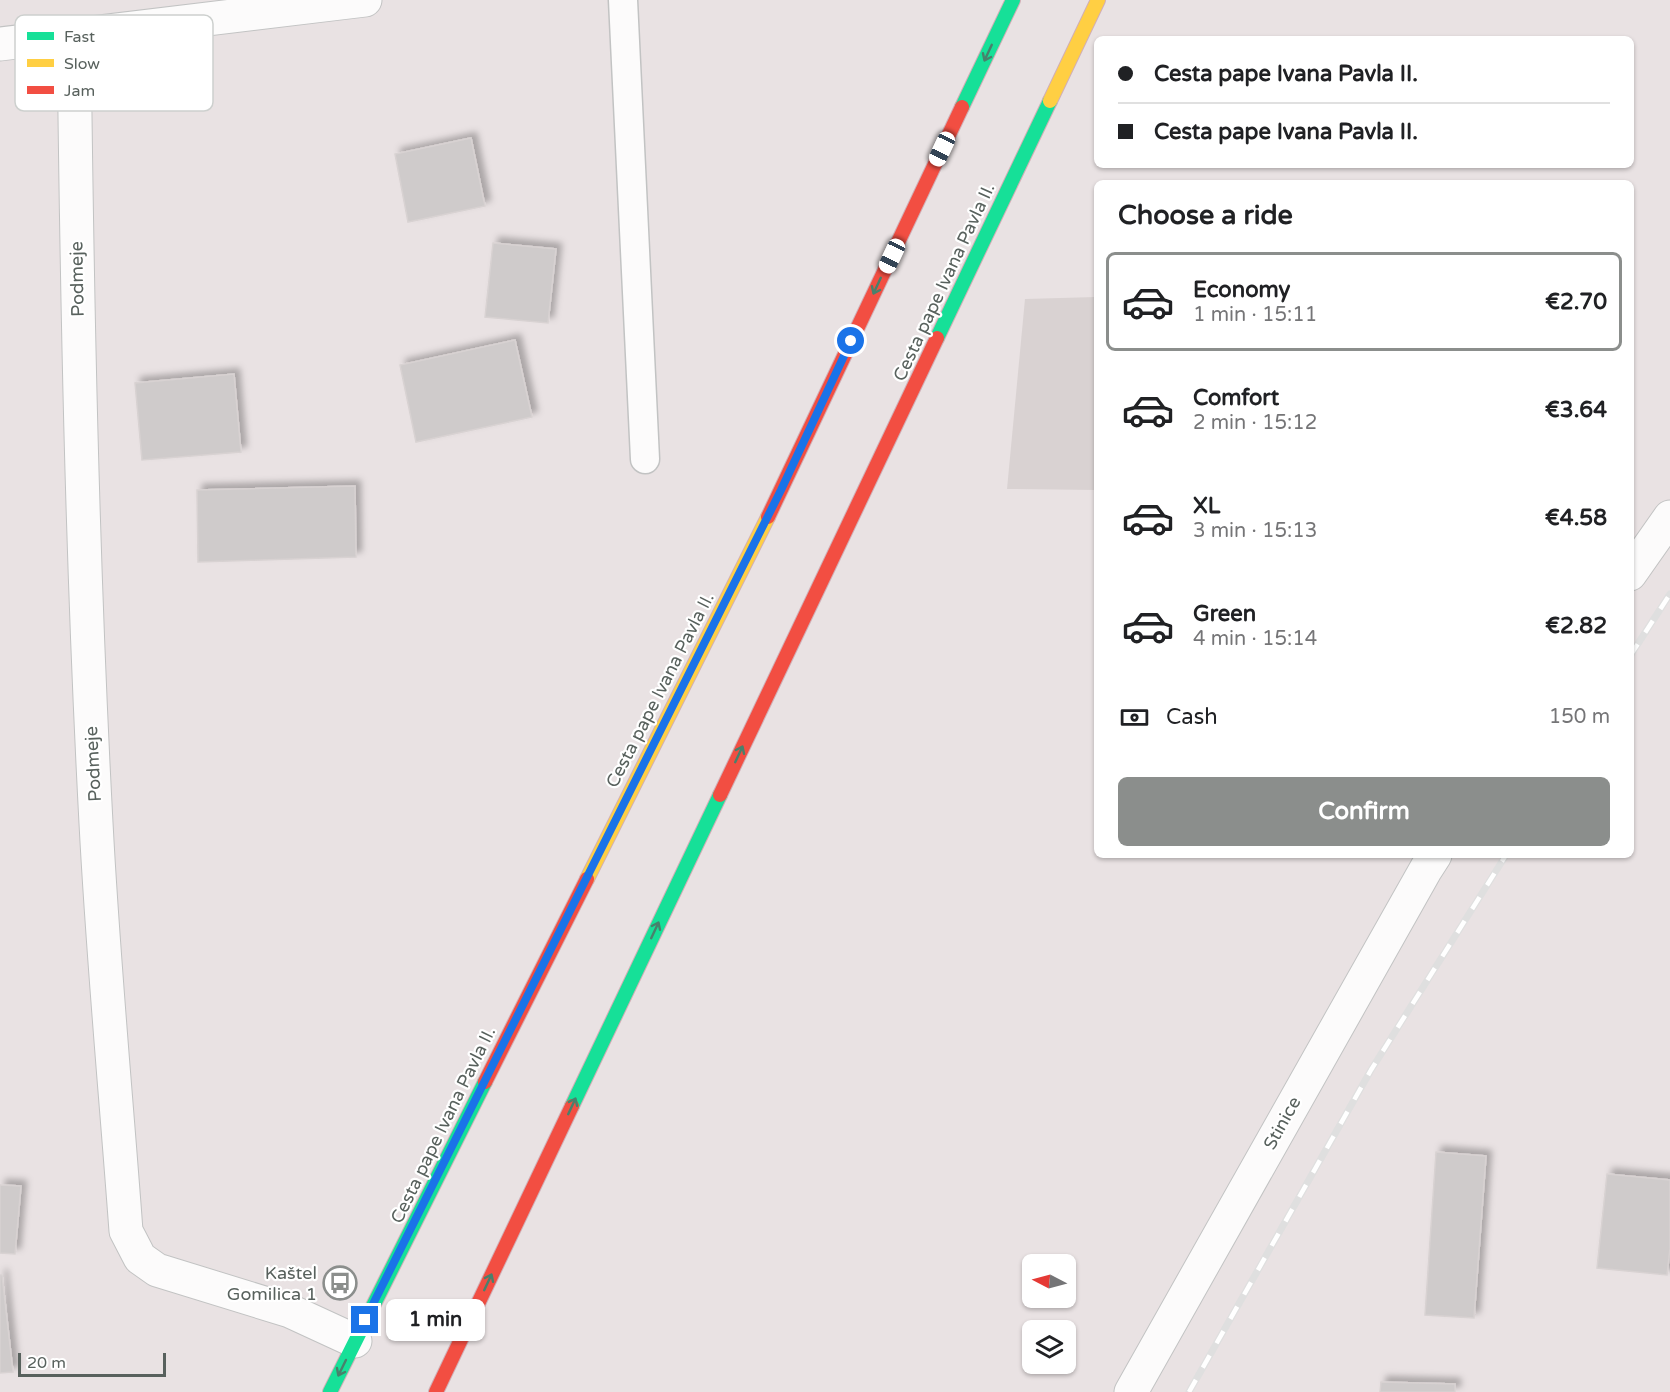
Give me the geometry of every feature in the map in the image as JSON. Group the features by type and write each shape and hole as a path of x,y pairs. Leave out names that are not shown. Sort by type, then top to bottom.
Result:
{"main road":[{"name":"Cesta pape Ivana Pavla II.","path":"330,1392 781,490 1013,0"},
{"name":"Cesta pape Ivana Pavla II.","path":"436,1392 1098,0"}],"street":[{"path":"213,18 365,0"},
{"path":"0,44 15,42"},
{"name":"Podmeje","path":"75,111 86,619 96,827 126,1232 140,1258 157,1270 290,1311 355,1341"},
{"path":"1634,568 1670,517"},
{"name":"Stinice","path":"1131,1392 1433,858"}],"lane":[{"path":"623,0 645,459"}],"shaded area":[{"path":"1094,297 1094,490 1007,489 1025,299"}],"building":[{"path":"471,138 485,206 408,222 395,154"},
{"path":"493,243 556,249 548,323 485,317"},
{"path":"515,340 532,417 416,442 400,365"},
{"path":"234,374 241,452 142,460 135,383"},
{"path":"355,486 356,557 198,562 197,490"},
{"path":"1436,1152 1486,1156 1474,1318 1425,1315"},
{"path":"1607,1174 1670,1180 1670,1248 1667,1275 1597,1268"},
{"path":"0,1185 21,1186 15,1254 0,1253"},
{"path":"0,1275 2,1275 13,1372 0,1373"},
{"path":"1381,1382 1455,1384 1455,1392 1380,1392"}],"railway":[{"path":"1634,650 1670,594"},
{"path":"1189,1392 1371,1070 1504,858"}],"traffic: fast":[{"path":"962,107 1013,0"},
{"path":"937,338 1050,101"},
{"path":"572,1106 720,795"},
{"path":"330,1392 485,1082"}],"traffic: slow":[{"path":"1050,101 1098,0"},
{"path":"587,879 768,517"}],"traffic: jam":[{"path":"768,517 962,107"},
{"path":"720,795 937,338"},
{"path":"485,1082 587,879"},
{"path":"436,1392 572,1106"}],"place":[{"name":"Kaštel Gomilica 1","path":"340,1283"}],"route":[{"path":"365,1320 781,490 851,341"}]}
